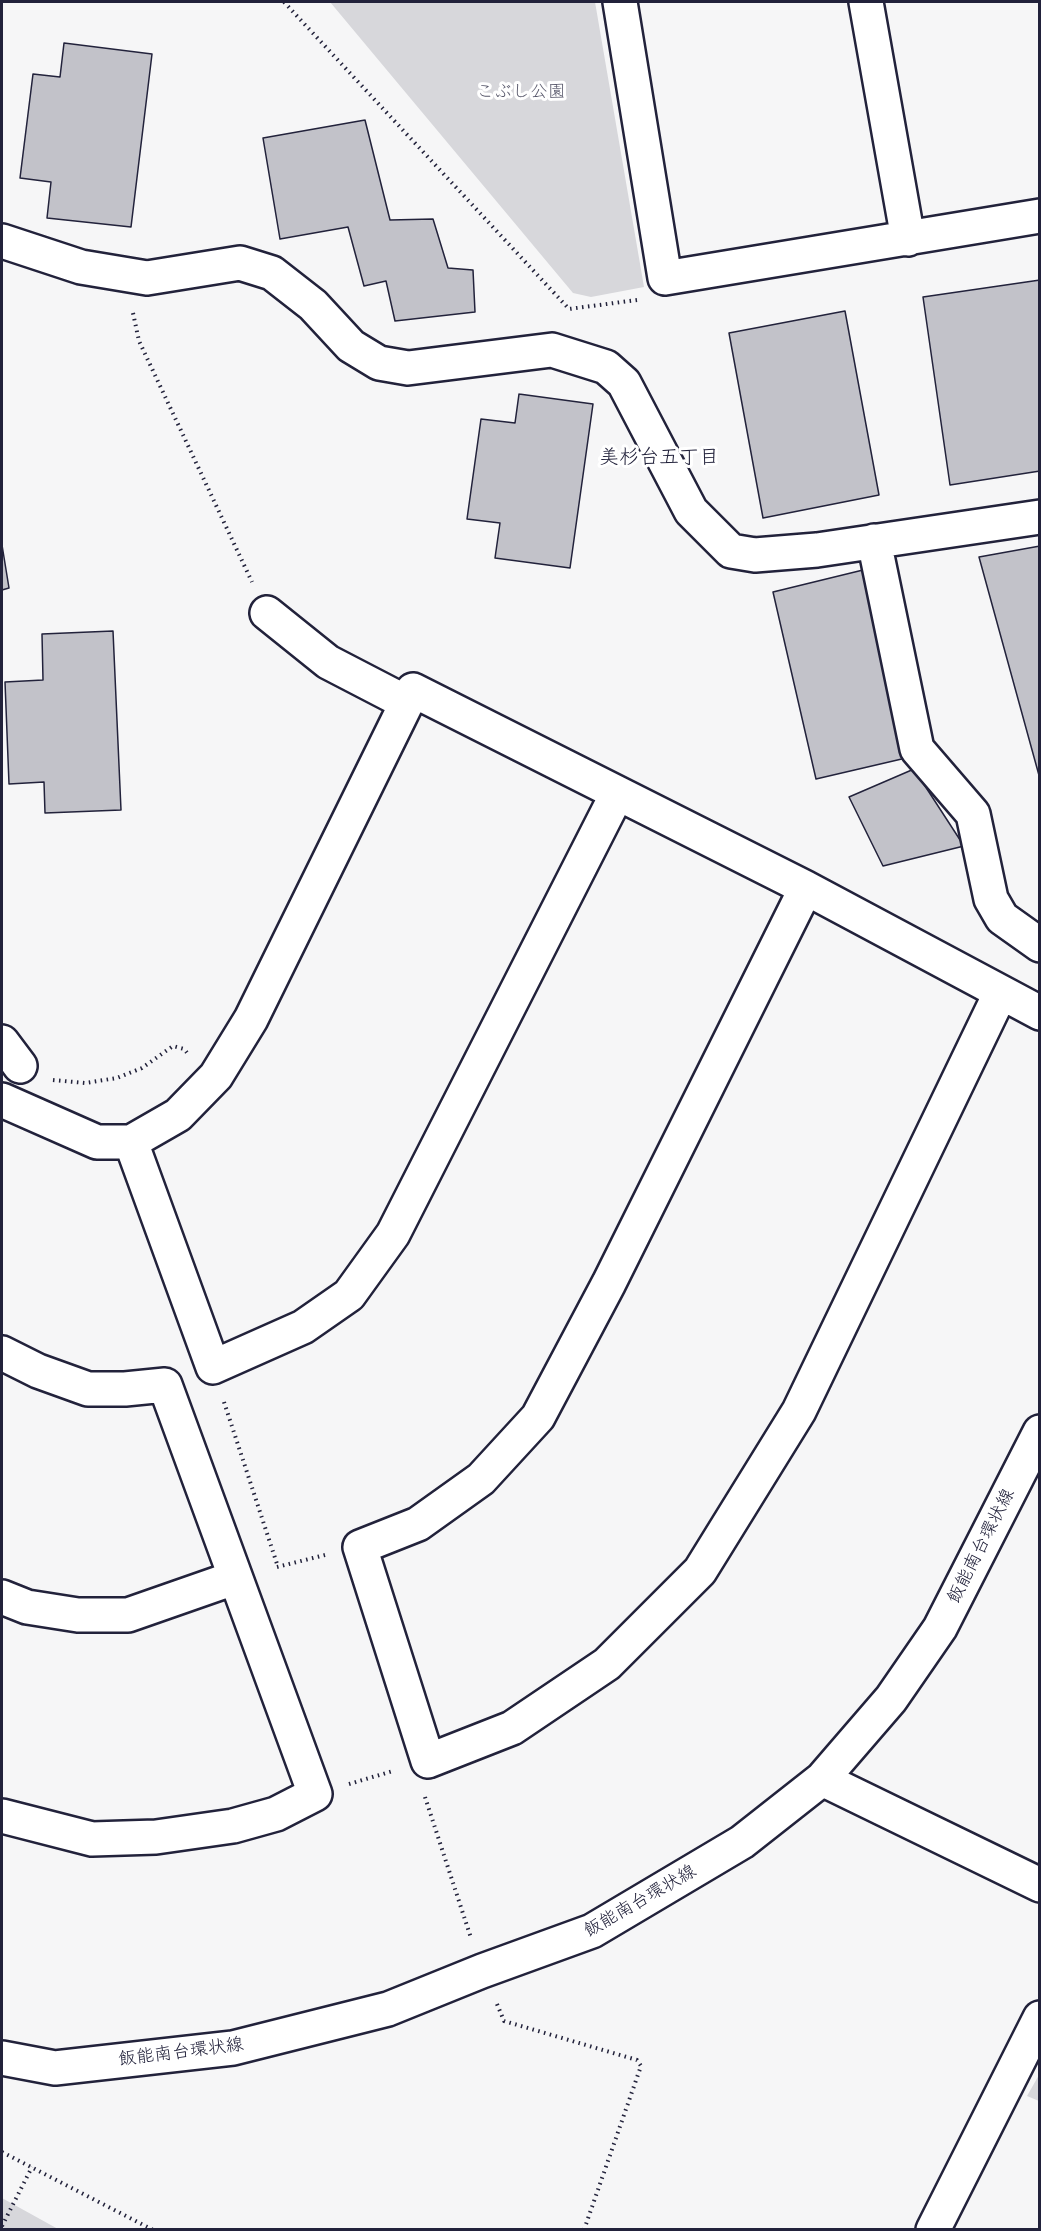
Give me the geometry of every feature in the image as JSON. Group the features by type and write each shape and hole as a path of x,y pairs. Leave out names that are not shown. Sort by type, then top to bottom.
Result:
{"street":[{"path":"620,2 666,278 1040,216"},
{"path":"866,2 908,239"},
{"path":"2,241 81,267 147,278 240,263 272,273 313,304 351,346 379,363 408,368 552,350 606,367 624,383 691,510 731,551 755,555 874,541 1040,517"},
{"path":"874,541 917,749 973,814 991,900 1002,918 1040,945"},
{"path":"267,613 328,662 407,703"},
{"path":"2,1100 97,1142 131,1142 178,1115 216,1076 251,1019 413,690 806,888 1040,1013"},
{"path":"131,1142 213,1367 303,1327 350,1295 393,1233 421,1182 617,794"},
{"path":"806,888 609,1283 538,1417 481,1479 418,1524 360,1547 422,1763 512,1728 607,1664 700,1571 799,1412 1000,993"},
{"path":"2,1353 38,1371 88,1389 125,1389 165,1385 315,1794 276,1814 243,1823 156,1837 92,1839 2,1816"},
{"name":"飯能南台環状線","path":"2,2058 55,2068 233,2048 388,2009 482,1971 592,1931 742,1842 822,1779 891,1699 940,1628 1040,1432"},
{"path":"2,1597 27,1607 78,1615 128,1615 234,1578"},
{"path":"822,1779 1040,1885"},
{"path":"933,2229 1040,2018"}],"path":[{"path":"139,341 267,613"},
{"path":"11,1054 26,1073 85,1083 117,1078 142,1068 173,1046 184,1049 188,1062"},
{"path":"213,1367 278,1567"},
{"path":"234,1578 367,1544"},
{"path":"315,1794 422,1763 482,1971 504,2021 637,2060 641,2066 584,2229"},
{"path":"2,2152 153,2229"},
{"path":"2,2226 32,2167"}],"green space":[{"name":"こぶし公園","path":"330,2 595,2 644,287 591,297 573,293"},
{"path":"1039,2075 1039,2101 1027,2096"},
{"path":"2,2198 58,2229 2,2229"}],"building":[{"path":"64,43 152,54 131,227 47,218 51,182 20,178 33,74 60,77"},
{"path":"365,120 390,220 433,219 448,268 473,270 475,312 395,321 386,281 364,286 348,227 280,239 263,138"},
{"path":"1040,280 1040,471 950,485 923,297"},
{"path":"845,311 879,495 763,518 729,333"},
{"path":"519,394 593,404 570,568 495,558 500,523 467,519 481,419 515,423"},
{"path":"2,545 9,588 2,590"},
{"path":"1040,546 1040,779 979,557"},
{"path":"863,570 906,758 816,779 773,592"},
{"path":"113,631 121,810 45,813 44,782 9,784 5,682 43,680 42,634"},
{"path":"914,769 964,846 883,866 849,797"}],"district":[{"name":"美杉台五丁目","path":"659,457"}]}
